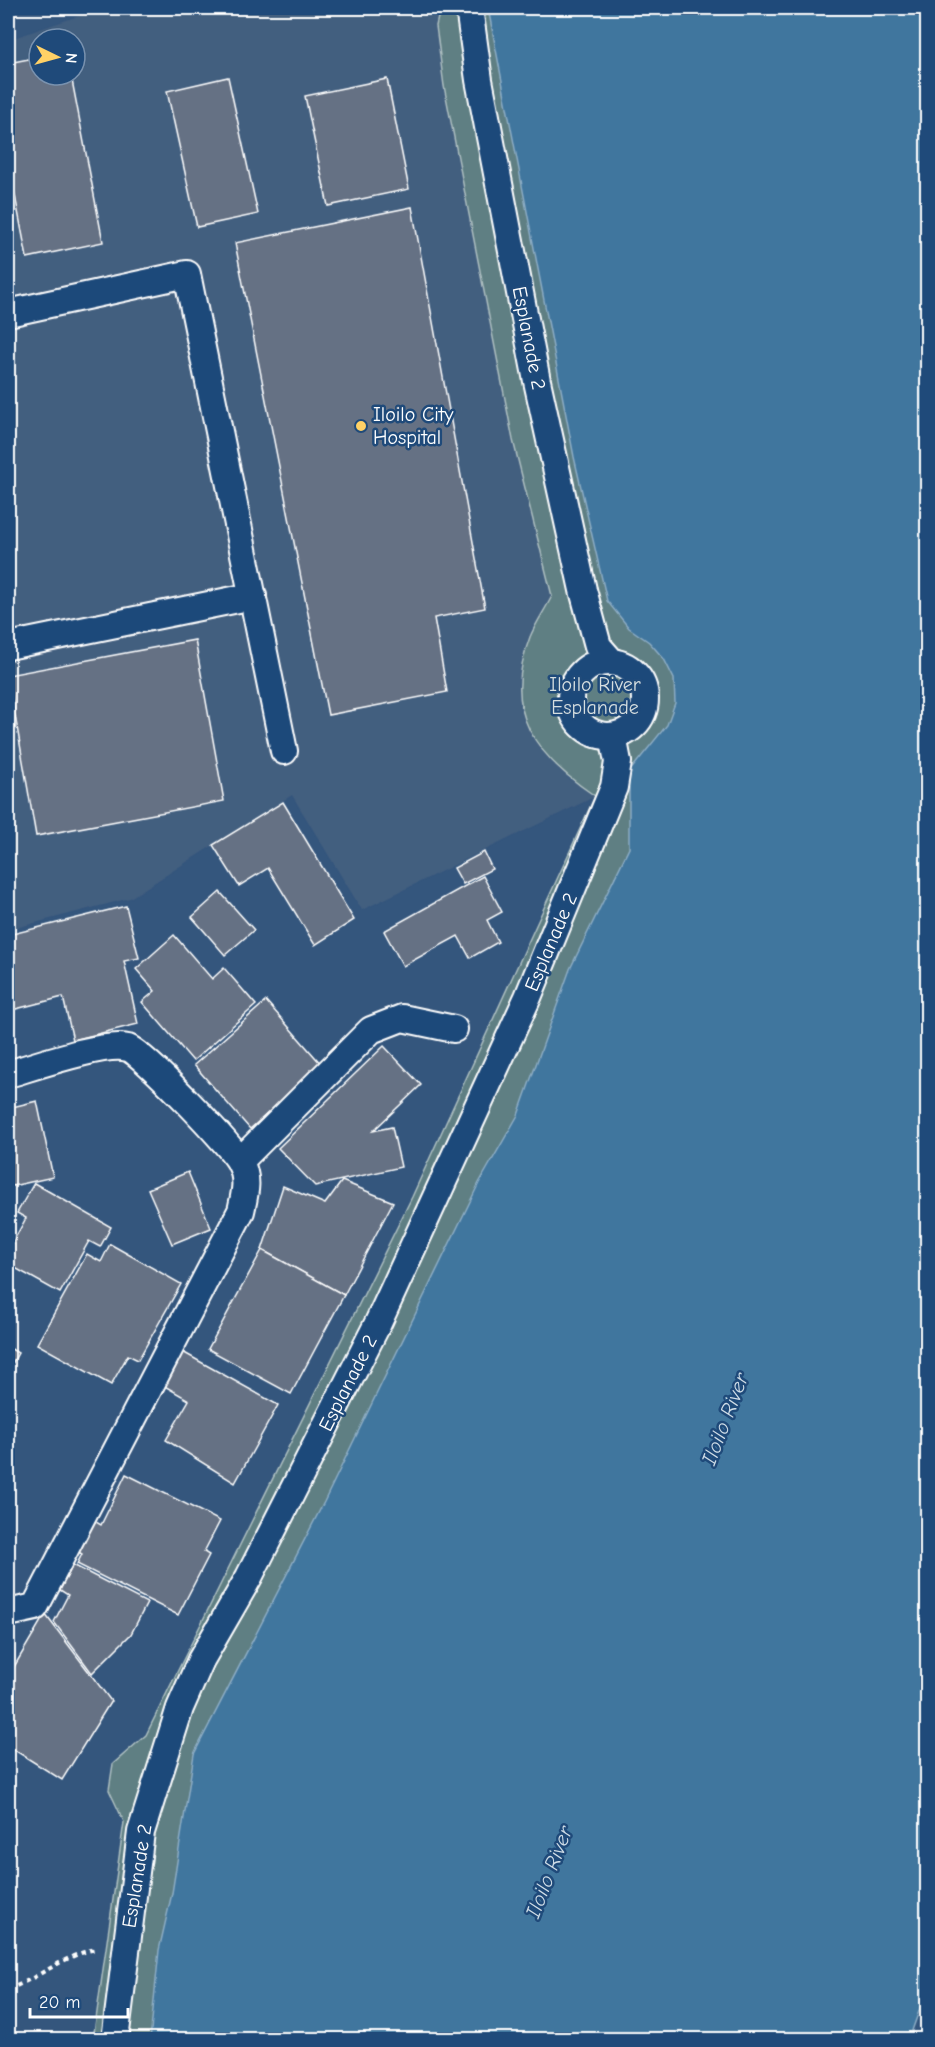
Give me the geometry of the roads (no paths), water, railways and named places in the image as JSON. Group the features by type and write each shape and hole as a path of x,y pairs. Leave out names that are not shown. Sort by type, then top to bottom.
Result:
{"street":[{"name":"Esplanade 2","path":"115,2040 141,1832 180,1708 201,1660 249,1578 378,1323 528,997 614,787 618,762 613,736 634,725 645,704 645,692 634,671 612,662 598,646 537,381 488,126 471,32 469,8"},
{"path":"8,313 187,274 284,751"},
{"path":"8,646 253,596"},
{"path":"612,662 600,662 579,675 573,687 571,699 580,722 595,733 613,736"},
{"path":"240,1161 371,1030 402,1018 454,1029"},
{"path":"8,1074 105,1047 128,1048 149,1061 240,1161 247,1185 241,1211 34,1607 8,1613"}],"water":[{"name":"Iloilo River","path":"488,8 927,8 928,1939 922,1954 928,1986 909,2039 150,2040 159,1950 172,1893 194,1754 324,1502 479,1183 518,1115 570,969 629,848 629,772 667,725 675,703 674,679 664,659 649,642 629,628 607,601 574,457"}],"place":[{"name":"Iloilo City Hospital","path":"361,426"}],"park label":[{"name":"Iloilo River Esplanade","path":"595,696"}]}
